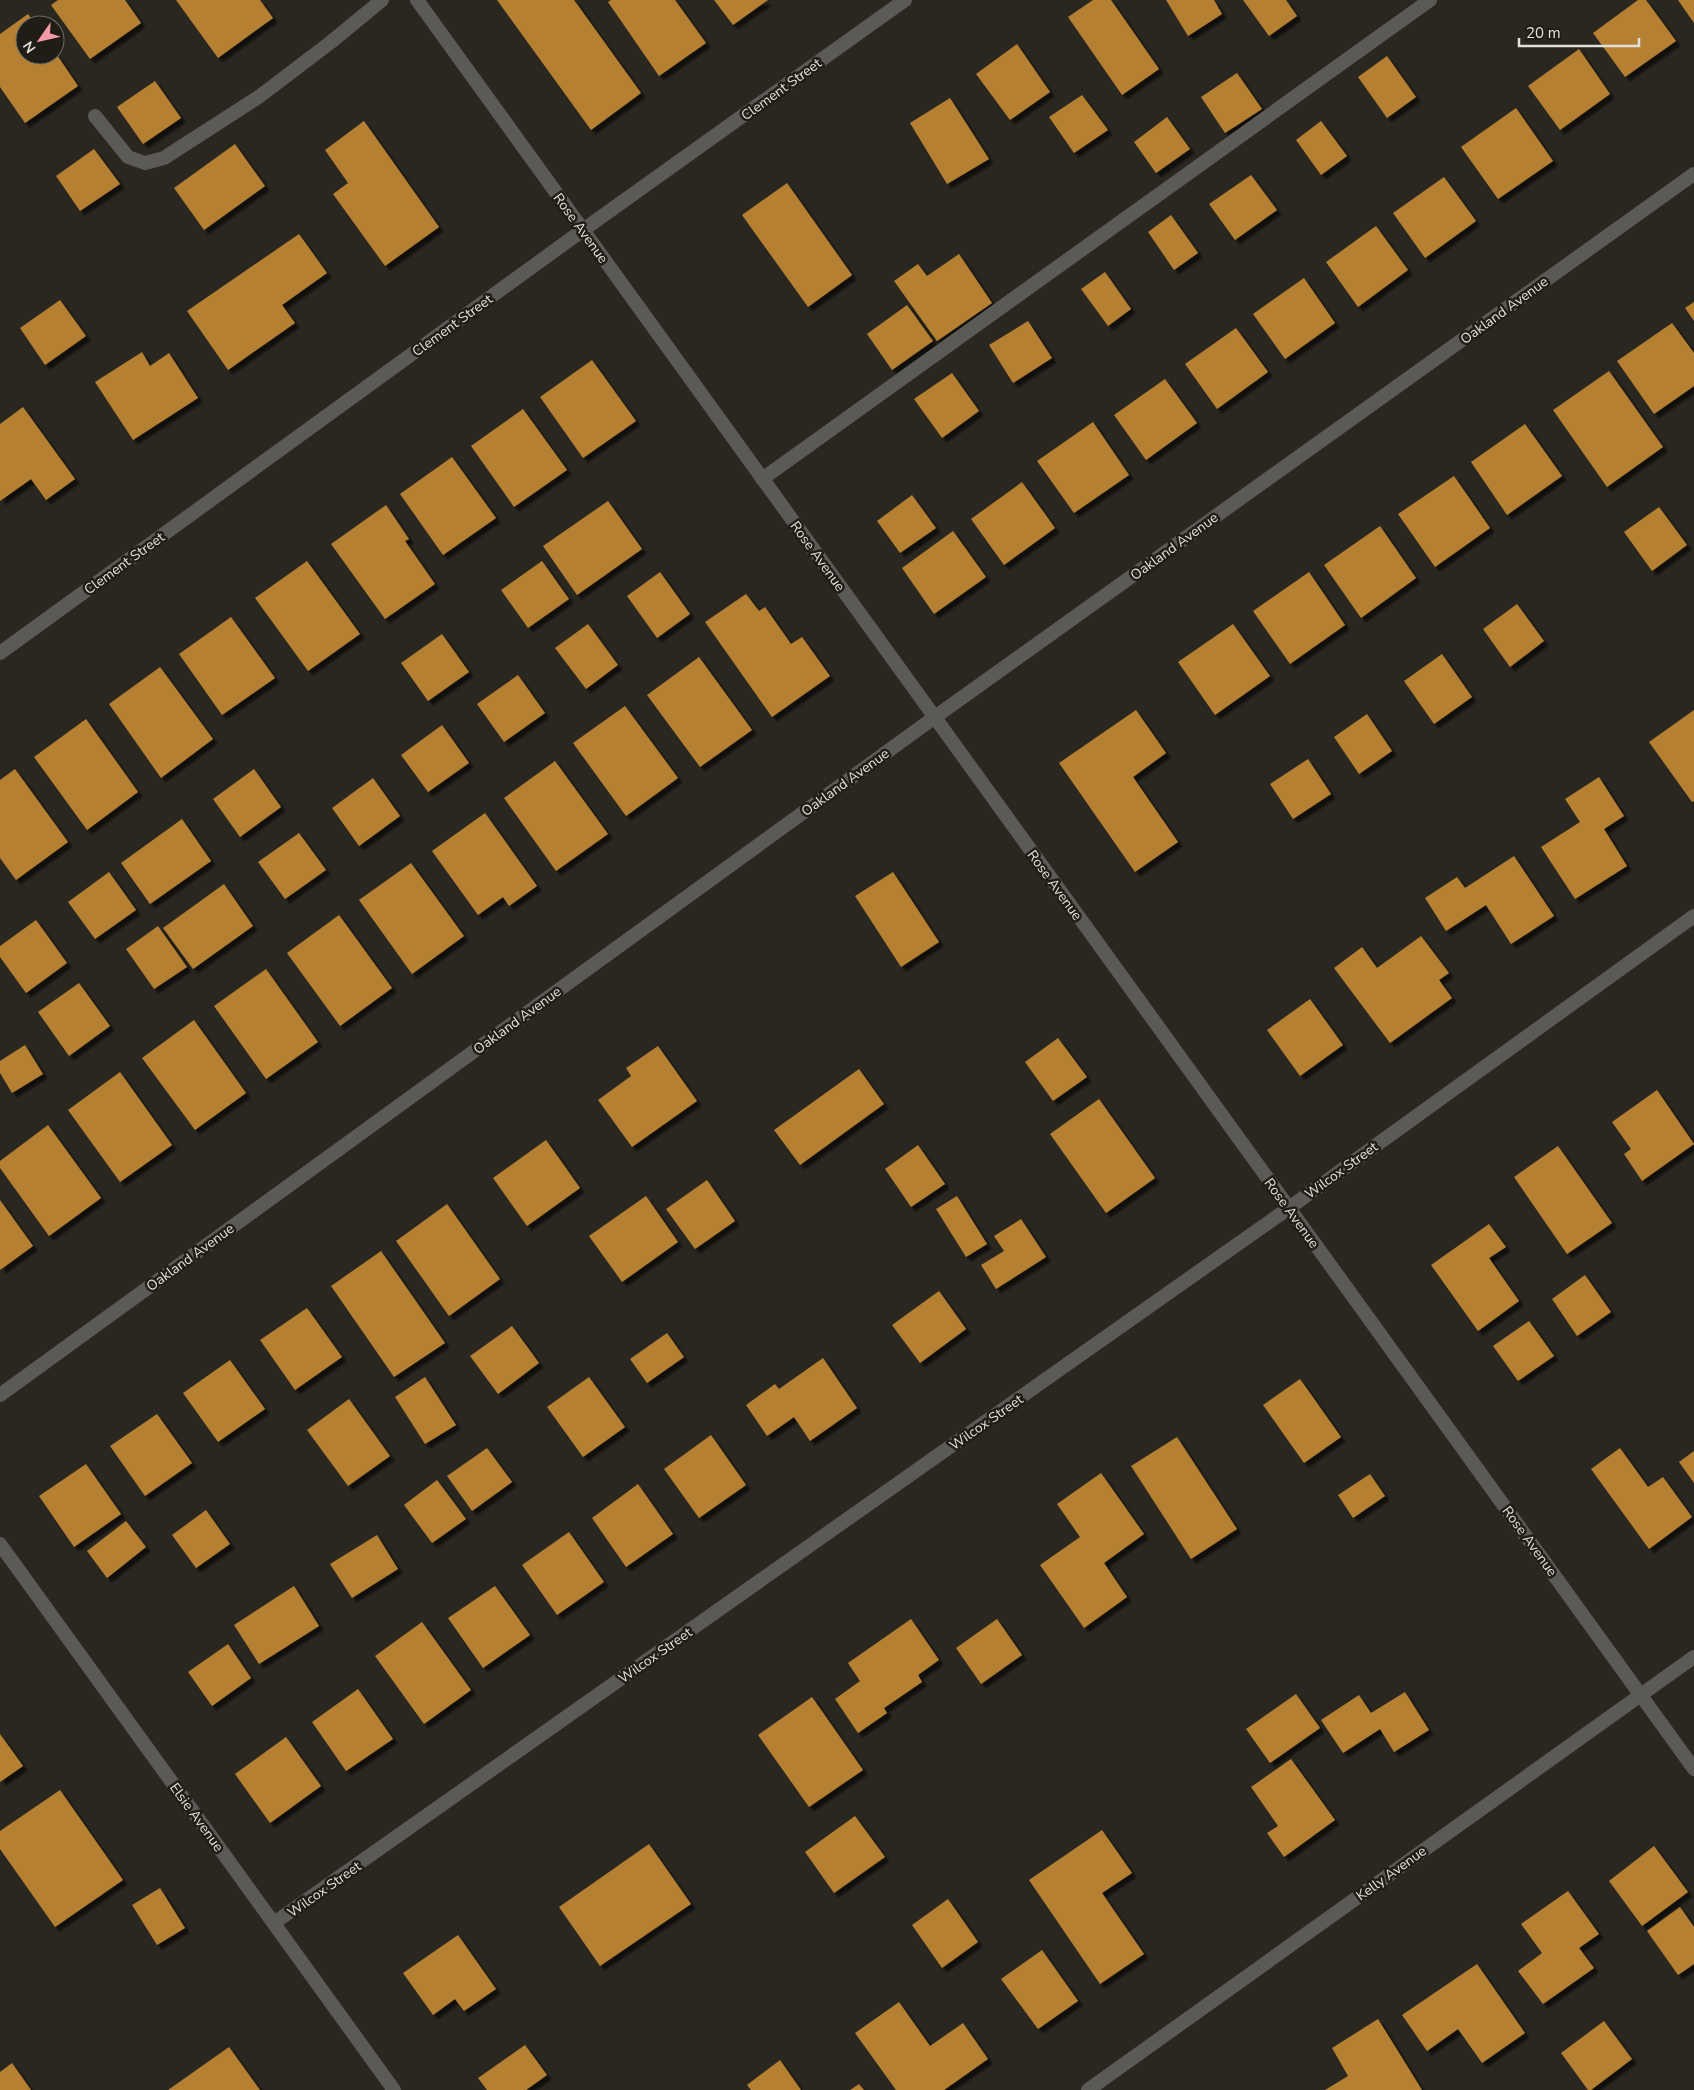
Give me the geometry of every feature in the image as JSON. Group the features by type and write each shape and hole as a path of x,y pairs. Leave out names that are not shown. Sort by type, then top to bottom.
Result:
{"street":[{"path":"95,116 128,157 145,163 164,158 260,96 382,0"},
{"name":"Rose Avenue","path":"417,0 1694,1769"},
{"name":"Clement Street","path":"0,653 583,230 905,0"},
{"path":"762,479 1430,0"},
{"name":"Oakland Avenue","path":"0,1395 934,717 1694,174"},
{"name":"Wilcox Street","path":"274,1923 1289,1208 1694,916"},
{"name":"Elsie Avenue","path":"0,1544 394,2090"},
{"name":"Kelly Avenue","path":"1088,2090 1694,1657"}],"building":[{"path":"58,0 125,0 141,23 90,59 65,24 65,15 58,15 51,5"},
{"path":"176,0 260,0 273,18 218,58"},
{"path":"497,0 574,0 641,93 591,130"},
{"path":"611,0 675,0 706,43 659,76 608,2"},
{"path":"714,0 768,0 733,25"},
{"path":"1093,0 1111,0 1159,69 1122,95 1068,17"},
{"path":"1166,0 1214,0 1222,14 1188,36"},
{"path":"1243,0 1286,0 1297,16 1269,36"},
{"path":"1638,0 1646,0 1676,41 1625,77 1593,33"},
{"path":"1678,0 1694,0 1694,23"},
{"path":"15,23 15,65 64,65 78,86 25,123 0,87 0,34"},
{"path":"1017,44 1050,92 1010,120 976,74"},
{"path":"1579,49 1610,94 1560,130 1528,86"},
{"path":"1387,56 1416,97 1387,118 1358,77"},
{"path":"1237,73 1262,109 1225,133 1201,97"},
{"path":"155,81 181,118 143,144 117,107"},
{"path":"1082,95 1108,130 1074,153 1049,117"},
{"path":"950,98 989,159 947,184 910,123"},
{"path":"1516,108 1553,161 1498,199 1461,147"},
{"path":"1167,117 1190,149 1156,173 1134,142"},
{"path":"364,121 439,227 385,266 333,194 348,183 325,150"},
{"path":"1321,121 1347,156 1321,175 1296,140"},
{"path":"235,144 265,186 204,230 174,188"},
{"path":"94,149 120,184 80,211 56,176"},
{"path":"1251,175 1277,210 1235,240 1209,204"},
{"path":"1444,177 1476,221 1425,258 1393,213"},
{"path":"787,183 852,275 808,307 742,215"},
{"path":"1171,215 1198,253 1174,270 1148,232"},
{"path":"1376,226 1408,270 1358,307 1326,262"},
{"path":"299,234 327,273 282,305 295,323 228,370 187,311"},
{"path":"959,254 992,303 937,341 894,281 918,264 927,276"},
{"path":"1105,272 1131,309 1108,326 1081,289"},
{"path":"1304,278 1335,323 1285,359 1253,314"},
{"path":"60,300 86,336 45,365 20,328"},
{"path":"1694,302 1694,321 1685,308"},
{"path":"907,305 933,341 892,370 867,334"},
{"path":"1028,321 1052,358 1013,383 989,345"},
{"path":"1672,323 1694,353 1694,386 1654,414 1617,361"},
{"path":"1236,328 1268,372 1217,409 1185,364"},
{"path":"142,352 150,366 169,353 198,398 133,440 95,382"},
{"path":"592,360 636,421 583,458 540,397"},
{"path":"1609,371 1663,447 1607,487 1553,410"},
{"path":"952,373 979,411 942,438 914,399"},
{"path":"1165,379 1197,423 1146,460 1114,415"},
{"path":"23,407 75,479 46,500 31,479 0,501 0,424"},
{"path":"523,409 567,470 514,507 471,446"},
{"path":"1093,422 1129,475 1074,513 1037,461"},
{"path":"1525,424 1562,476 1507,515 1471,462"},
{"path":"452,457 496,518 443,555 400,494"},
{"path":"1454,476 1490,528 1435,567 1398,514"},
{"path":"1022,482 1055,528 1004,565 971,519"},
{"path":"912,495 936,528 900,553 877,521"},
{"path":"608,501 642,549 577,595 543,546"},
{"path":"386,505 409,539 405,541 435,584 385,619 331,544"},
{"path":"1659,507 1687,545 1652,571 1624,532"},
{"path":"1380,526 1416,578 1361,618 1324,565"},
{"path":"953,531 986,577 934,614 902,568"},
{"path":"307,561 360,634 308,671 255,598"},
{"path":"542,561 569,599 528,628 501,590"},
{"path":"660,572 690,614 657,638 627,596"},
{"path":"1309,572 1345,625 1290,664 1253,611"},
{"path":"746,594 759,611 765,607 791,644 802,637 830,676 772,717 705,622"},
{"path":"1517,604 1544,641 1510,667 1483,629"},
{"path":"231,617 275,678 222,715 179,654"},
{"path":"588,624 618,665 586,689 555,648"},
{"path":"1233,624 1270,676 1215,715 1178,662"},
{"path":"442,634 469,672 428,701 401,663"},
{"path":"1442,654 1472,697 1434,724 1404,681"},
{"path":"699,657 752,730 700,767 647,695"},
{"path":"160,667 213,739 161,778 109,704"},
{"path":"518,675 545,713 504,742 477,704"},
{"path":"625,706 678,778 626,816 573,743"},
{"path":"1136,710 1166,753 1133,777 1178,842 1135,872 1059,763"},
{"path":"1694,710 1694,801 1692,802 1649,742"},
{"path":"1367,714 1392,751 1359,774 1334,737"},
{"path":"86,719 138,792 87,830 34,757"},
{"path":"442,725 469,763 428,792 401,755"},
{"path":"1308,759 1331,794 1293,819 1270,784"},
{"path":"555,761 608,834 556,871 504,798"},
{"path":"15,769 68,842 16,880 0,858 0,780"},
{"path":"254,769 281,807 240,837 213,799"},
{"path":"1599,777 1624,816 1604,829 1627,866 1575,899 1541,847 1580,822 1565,799"},
{"path":"373,778 400,816 359,846 332,808"},
{"path":"485,813 537,886 509,906 503,897 478,915 432,851"},
{"path":"182,819 211,861 150,904 121,863"},
{"path":"299,833 326,870 285,899 258,862"},
{"path":"1514,856 1554,916 1511,944 1486,905 1446,931 1425,898 1457,877 1465,888"},
{"path":"411,863 464,936 412,974 359,900"},
{"path":"109,872 136,910 95,939 68,902"},
{"path":"893,872 939,942 901,967 855,896"},
{"path":"224,884 253,926 193,969 163,928"},
{"path":"339,915 392,988 340,1026 287,953"},
{"path":"36,920 67,963 26,993 0,957 0,946"},
{"path":"158,926 187,967 154,989 126,949"},
{"path":"1421,936 1449,973 1439,980 1452,998 1390,1043 1334,968 1362,947 1377,968"},
{"path":"266,969 318,1042 266,1079 214,1006"},
{"path":"79,983 110,1026 69,1056 38,1012"},
{"path":"1310,999 1343,1045 1300,1076 1267,1030"},
{"path":"194,1020 246,1093 195,1130 142,1058"},
{"path":"1058,1038 1087,1077 1053,1101 1025,1062"},
{"path":"25,1045 43,1074 12,1093 0,1073 0,1061"},
{"path":"658,1046 697,1101 632,1147 598,1100 631,1076 626,1068"},
{"path":"859,1069 884,1104 800,1165 774,1130"},
{"path":"120,1072 172,1145 120,1182 68,1110"},
{"path":"1657,1090 1694,1144 1642,1181 1624,1154 1631,1149 1612,1122"},
{"path":"1099,1099 1155,1178 1106,1213 1050,1134"},
{"path":"48,1125 101,1198 49,1236 0,1168 0,1161"},
{"path":"546,1140 580,1188 527,1226 493,1178"},
{"path":"918,1145 945,1184 911,1207 885,1169"},
{"path":"1558,1146 1612,1223 1567,1254 1514,1177"},
{"path":"707,1180 735,1221 695,1249 666,1209"},
{"path":"646,1196 678,1242 622,1282 589,1236"},
{"path":"957,1196 987,1244 966,1257 936,1209"},
{"path":"0,1200 33,1246 0,1270"},
{"path":"447,1204 500,1279 449,1316 396,1241"},
{"path":"1021,1219 1046,1257 996,1289 981,1265 1004,1251 994,1236"},
{"path":"1489,1224 1506,1247 1489,1258 1519,1301 1478,1331 1431,1265"},
{"path":"381,1251 445,1343 394,1377 331,1286"},
{"path":"1585,1275 1611,1312 1577,1336 1552,1299"},
{"path":"939,1291 966,1329 920,1363 892,1325"},
{"path":"307,1308 342,1357 295,1390 260,1340"},
{"path":"1529,1321 1554,1356 1518,1381 1493,1346"},
{"path":"512,1326 539,1363 498,1394 470,1356"},
{"path":"667,1333 684,1357 647,1383 630,1359"},
{"path":"823,1358 857,1408 810,1441 794,1417 767,1436 746,1405 775,1384 779,1389"},
{"path":"230,1360 265,1409 218,1442 183,1393"},
{"path":"425,1377 456,1425 425,1444 395,1397"},
{"path":"589,1377 625,1427 583,1457 547,1407"},
{"path":"1300,1379 1341,1437 1304,1463 1263,1405"},
{"path":"349,1399 390,1456 348,1486 307,1430"},
{"path":"157,1414 192,1463 145,1496 110,1446"},
{"path":"711,1435 746,1485 699,1518 664,1469"},
{"path":"1177,1437 1237,1529 1191,1559 1131,1466"},
{"path":"487,1448 512,1482 472,1511 447,1476"},
{"path":"1620,1448 1648,1487 1663,1477 1692,1517 1649,1549 1591,1469"},
{"path":"1694,1451 1694,1483 1679,1462"},
{"path":"86,1464 121,1514 74,1547 39,1496"},
{"path":"1101,1473 1144,1534 1104,1563 1127,1597 1084,1628 1040,1565 1080,1537 1057,1504"},
{"path":"1370,1474 1385,1496 1353,1518 1338,1495"},
{"path":"437,1480 466,1519 432,1543 404,1505"},
{"path":"638,1484 673,1534 626,1567 592,1518"},
{"path":"206,1510 230,1544 196,1568 172,1535"},
{"path":"126,1521 146,1547 107,1578 87,1551"},
{"path":"569,1532 604,1582 557,1615 522,1565"},
{"path":"377,1535 398,1569 352,1598 330,1564"},
{"path":"294,1586 319,1626 259,1664 234,1625"},
{"path":"495,1586 530,1635 483,1668 448,1618"},
{"path":"911,1619 939,1660 918,1675 922,1682 884,1708 887,1713 858,1733 835,1699 860,1681 848,1663"},
{"path":"997,1619 1022,1655 981,1684 956,1648"},
{"path":"422,1622 471,1690 424,1724 375,1656"},
{"path":"228,1644 251,1678 212,1706 188,1672"},
{"path":"358,1689 393,1739 346,1771 312,1722"},
{"path":"1405,1692 1429,1730 1394,1752 1380,1729 1343,1753 1321,1720 1359,1695 1371,1713"},
{"path":"1296,1694 1320,1728 1270,1763 1246,1729"},
{"path":"812,1697 863,1770 809,1807 758,1735"},
{"path":"0,1734 23,1766 0,1782"},
{"path":"286,1737 321,1786 270,1823 235,1774"},
{"path":"1291,1759 1335,1820 1284,1857 1267,1833 1278,1826 1251,1787"},
{"path":"60,1790 123,1880 55,1927 0,1849 0,1831"},
{"path":"855,1816 885,1857 834,1893 805,1852"},
{"path":"1102,1830 1132,1873 1102,1893 1144,1954 1100,1984 1029,1880"},
{"path":"649,1844 691,1904 600,1966 559,1907"},
{"path":"1654,1846 1688,1892 1642,1926 1609,1881"},
{"path":"160,1888 185,1928 157,1945 132,1905"},
{"path":"1568,1891 1599,1934 1579,1948 1594,1968 1543,2004 1518,1971 1542,1953 1521,1924"},
{"path":"948,1899 978,1942 942,1968 912,1925"},
{"path":"1680,1907 1694,1927 1694,1964 1678,1975 1647,1931"},
{"path":"458,1935 496,1989 464,2011 455,1999 433,2015 403,1973"},
{"path":"1042,1950 1078,2001 1038,2029 1001,1979"},
{"path":"1477,1964 1525,2033 1482,2063 1458,2029 1427,2051 1402,2015"},
{"path":"899,2002 930,2046 963,2023 988,2059 944,2090 896,2090 855,2033"},
{"path":"1378,2019 1422,2090 1325,2090 1348,2076 1332,2048"},
{"path":"1604,2021 1632,2059 1591,2090 1588,2090 1561,2053"},
{"path":"525,2045 547,2075 526,2090 487,2090 478,2078"},
{"path":"229,2047 260,2090 168,2090"},
{"path":"780,2060 801,2090 751,2090 747,2085"},
{"path":"12,2063 31,2090 0,2090 0,2072"},
{"path":"859,2084 864,2090 850,2090"}]}
